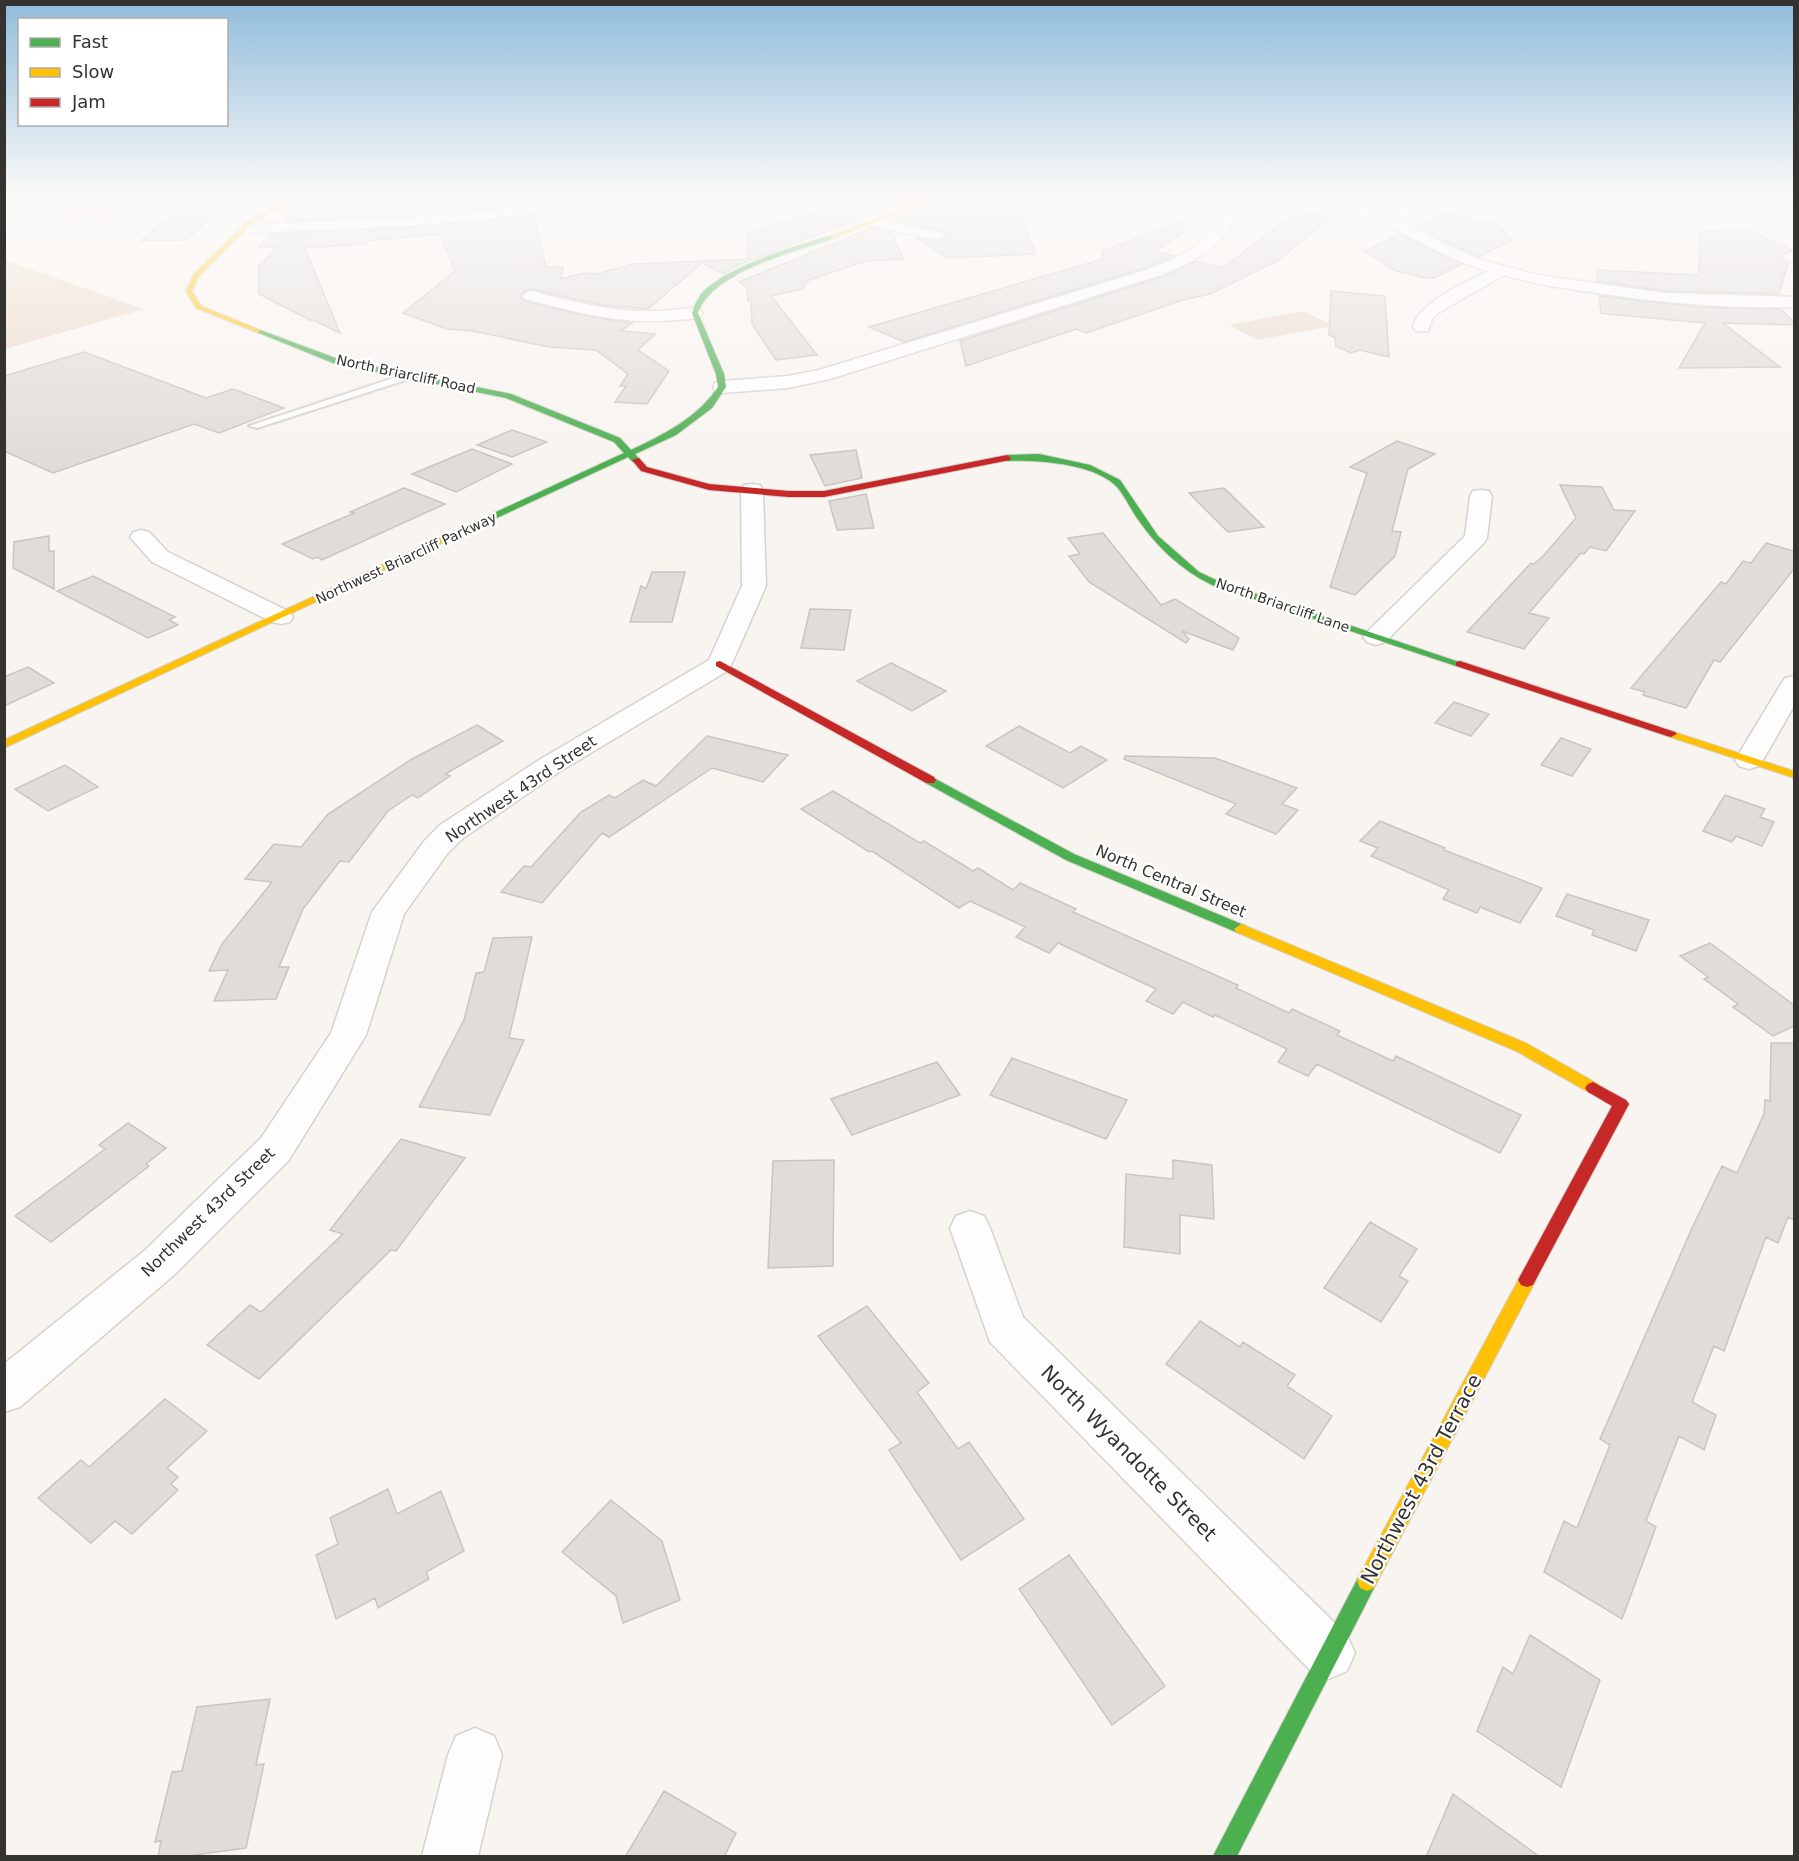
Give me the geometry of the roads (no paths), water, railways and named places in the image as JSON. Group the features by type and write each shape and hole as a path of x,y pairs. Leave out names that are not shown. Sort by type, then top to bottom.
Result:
{"street":[{"name":"North Briarcliff Road","path":"190,284 189,291 198,307 336,361 508,396 617,440 629,454"},
{"path":"720,284 709,290 697,306 695,313 720,374 722,387 782,383 823,375 1117,284"},
{"path":"1422,327 1424,318 1432,309 1477,284"},
{"path":"1560,284 1647,296 1724,302 1794,302"},
{"path":"531,296 609,315 656,317 695,313"},
{"name":"Northwest Briarcliff Parkway","path":"4,745 673,433 709,406 722,387"},
{"name":"North Briarcliff Lane","path":"629,454 644,469 709,487 789,494 824,494 996,459 1039,457 1087,467 1117,483 1155,538 1196,574 1229,588 1794,776"},
{"path":"720,664 754,586 752,490"},
{"path":"1376,637 1476,538 1481,496"},
{"path":"141,537 160,557 281,617"},
{"name":"North Central Street","path":"720,664 1070,857 1521,1047 1621,1104"},
{"name":"Northwest 43rd Street","path":"10,1380 159,1263 275,1149 348,1035 388,912 436,847 451,832 549,766 720,664"},
{"path":"1749,760 1794,684"},
{"name":"Northwest 43rd Terrace","path":"1225,1857 1329,1653 1621,1104"},
{"name":"North Wyandotte Street","path":"970,1228 1005,1328 1329,1653"},
{"path":"450,1857 475,1755"}],"lane":[{"path":"254,426 412,375"}]}
